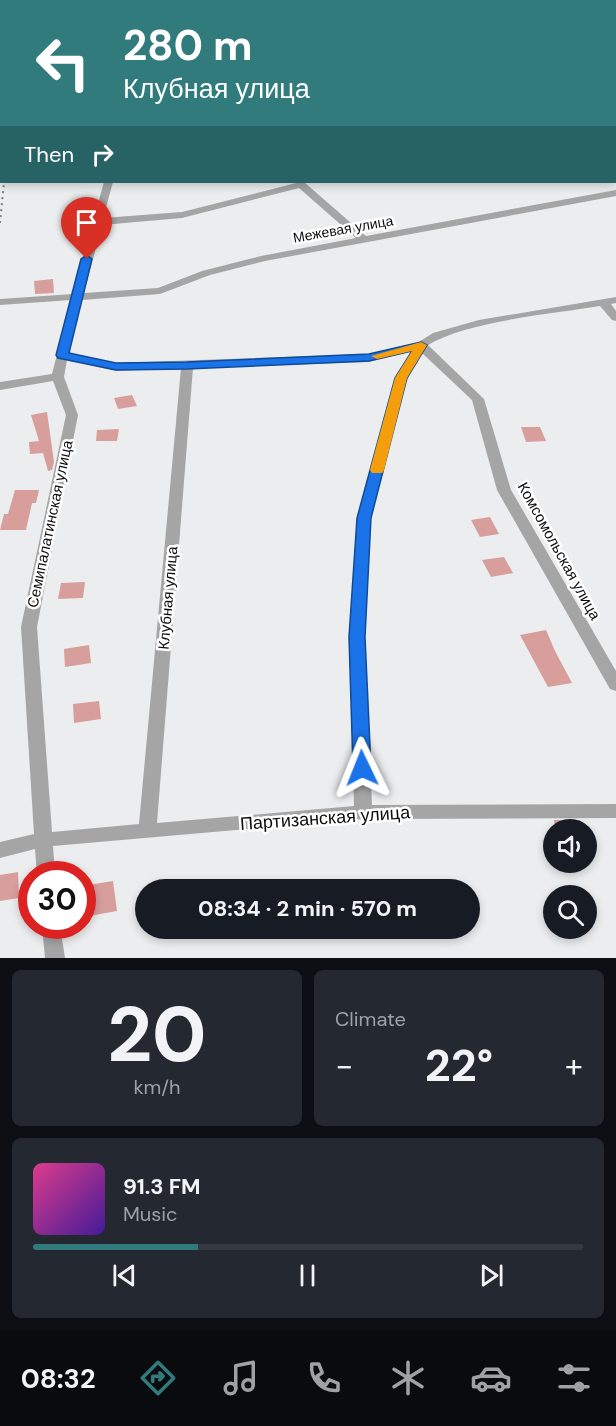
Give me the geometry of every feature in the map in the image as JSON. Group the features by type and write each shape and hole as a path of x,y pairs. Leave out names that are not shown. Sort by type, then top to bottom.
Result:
{"street":[{"path":"0,386 58,377 76,295 108,183"},
{"path":"97,222 182,215 300,183 365,241"},
{"name":"Межевая улица","path":"0,302 160,291 206,273 265,258 616,193"},
{"path":"62,355 116,367 369,358 421,345 437,335 479,323 616,300"},
{"path":"603,302 616,318"},
{"path":"363,812 357,637 364,518 401,378 421,345"},
{"name":"Комсомольская улица","path":"421,345 478,399 504,490 616,686"},
{"name":"Клубная улица","path":"147,831 187,365"},
{"name":"Семипалатинская улица","path":"44,861 29,627 72,416 58,377"},
{"name":"Партизанская улица","path":"0,850 42,840 363,812 616,811"},
{"path":"53,939 55,958"}],"path":[{"path":"0,222 4,183"}],"building":[{"path":"53,279 54,293 35,294 34,281"},
{"path":"132,395 137,406 118,409 114,398"},
{"path":"47,412 54,462 52,470 48,471 43,453 30,454 29,442 39,441 31,415"},
{"path":"521,427 540,427 546,441 526,442"},
{"path":"119,429 117,441 96,441 97,430"},
{"path":"15,490 39,490 36,503 32,503 26,530 0,530 4,514 8,514"},
{"path":"490,517 499,534 480,537 471,520"},
{"path":"504,557 513,573 491,577 482,560"},
{"path":"85,582 83,598 58,599 61,583"},
{"path":"546,630 572,683 548,687 520,635"},
{"path":"89,645 91,663 65,667 64,649"},
{"path":"99,701 101,719 74,723 73,704"},
{"path":"18,872 18,898 0,901 0,875"},
{"path":"113,881 117,911 96,915 96,884"}],"slow traffic":[{"path":"377,356 421,345 401,378 377,470"}],"route":[{"path":"87,259 62,355 116,367 369,358 421,345 401,378 364,518 357,637 362,768"}]}
